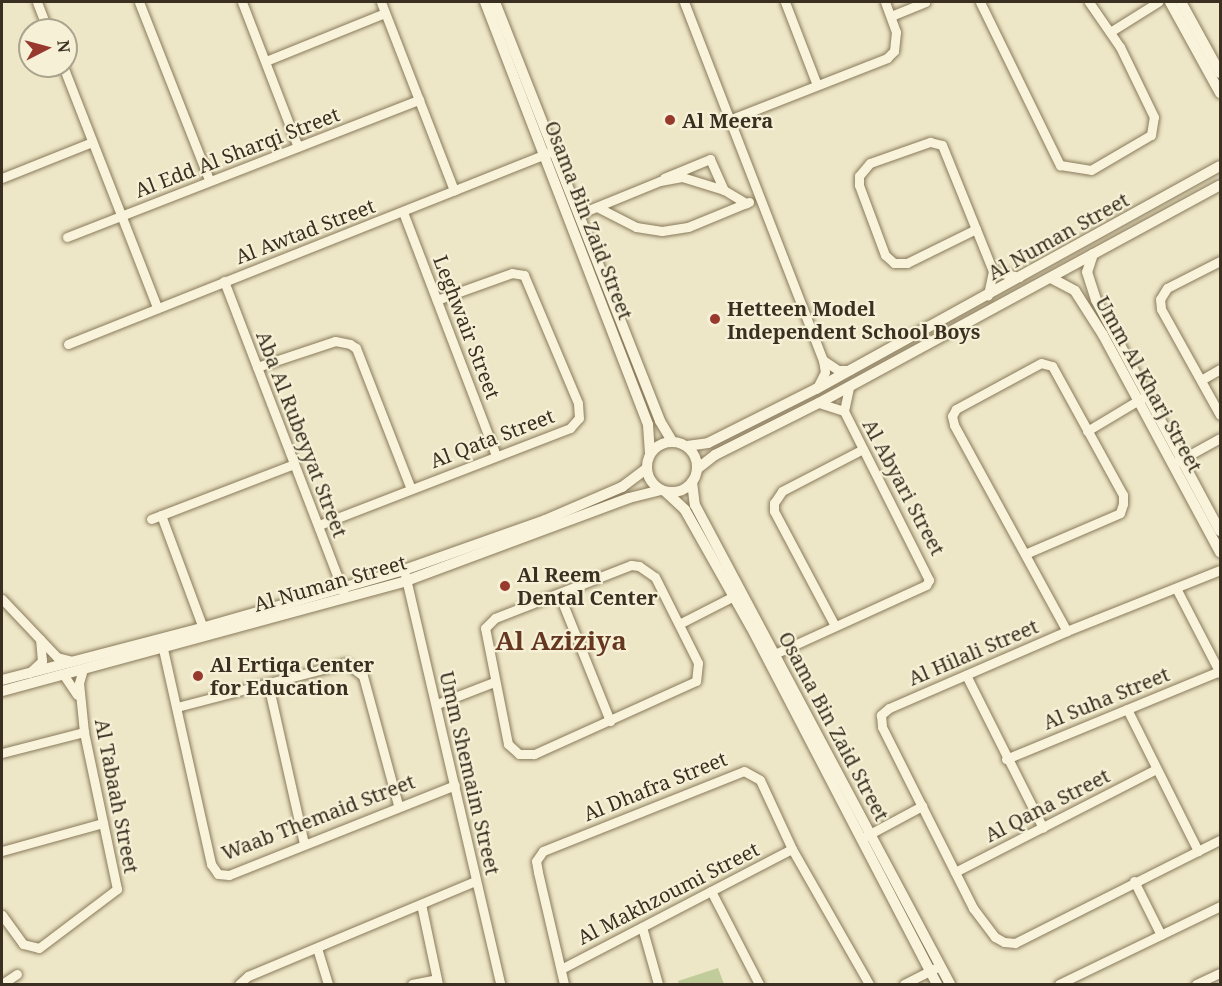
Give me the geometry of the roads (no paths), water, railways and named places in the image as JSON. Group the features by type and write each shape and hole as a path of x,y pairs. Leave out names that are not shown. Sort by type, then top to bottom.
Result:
{"street":[{"path":"37,2 43,18"},
{"path":"139,2 209,180"},
{"path":"242,2 298,147"},
{"path":"381,2 454,190"},
{"name":"Osama Bin Zaid Street","path":"485,2 579,214 660,421 672,441"},
{"name":"Osama Bin Zaid Street","path":"495,2 648,425 650,453"},
{"path":"684,2 823,360 823,377 816,389"},
{"path":"785,2 817,85"},
{"path":"729,120 887,58 894,51 896,41 891,16 885,2"},
{"path":"891,16 925,2"},
{"path":"980,2 1059,165 1070,169 1091,170 1151,135 1154,117 1110,32 1089,2"},
{"path":"1110,32 1158,2"},
{"path":"1170,2 1221,93"},
{"path":"1181,2 1221,73"},
{"path":"266,61 385,13"},
{"path":"68,78 157,308"},
{"name":"Al Edd Al Sharqi Street","path":"67,237 419,100"},
{"path":"2,177 92,142"},
{"path":"976,229 907,263 894,263 885,255 859,184 859,176 870,163 937,142 947,151 993,271 988,295"},
{"name":"Al Awtad Street","path":"68,344 550,152"},
{"path":"660,182 670,173 710,159 724,190"},
{"name":"Al Numan Street","path":"687,446 708,443 855,369 1221,166"},
{"path":"579,214 660,182 682,177 724,190 746,203"},
{"name":"Al Numan Street","path":"697,469 715,455 849,387 1221,184"},
{"path":"597,207 636,227 662,231 688,227 760,199"},
{"name":"Leghwair Street","path":"403,212 496,455"},
{"name":"Umm Al Kharj Street","path":"1093,254 1087,272 1089,283 1143,398 1221,552"},
{"path":"1221,261 1167,288 1160,299 1161,309 1221,415"},
{"path":"993,271 1021,277"},
{"name":"Al Qata Street","path":"319,525 570,428 579,418 578,403 524,275 512,273 437,300"},
{"name":"Umm Al Kharj Street","path":"1051,278 1067,283 1075,291 1143,398"},
{"name":"Aba Al Rubeyyat Street","path":"224,281 344,594"},
{"path":"257,367 335,341 350,344 356,348 411,489"},
{"path":"823,360 838,370 855,369"},
{"path":"1025,554 1120,513 1123,495 1052,366 1041,363 956,409 952,416 1025,554 1066,631"},
{"path":"1201,380 1221,369"},
{"name":"Al Abyari Street","path":"772,656 834,624 926,585 929,579 844,411 849,387"},
{"path":"1087,431 1143,398"},
{"name":"Al Abyari Street","path":"819,403 844,411"},
{"path":"1177,462 1221,438"},
{"path":"672,441 687,446 695,457 697,469 692,482 681,491 664,491 651,482 646,469 650,453 660,444 672,441"},
{"path":"834,624 774,511 774,503 782,491 863,449"},
{"name":"Umm Al Kharj Street","path":"1177,462 1221,531"},
{"path":"150,519 294,464"},
{"name":"Al Numan Street","path":"405,575 622,488 646,469"},
{"name":"Osama Bin Zaid Street","path":"692,482 695,505 738,593 865,837 937,984"},
{"name":"Osama Bin Zaid Street","path":"664,491 685,510 738,593"},
{"name":"Al Numan Street","path":"2,680 30,672 79,665 344,594 629,498 664,491"},
{"path":"161,514 205,632"},
{"path":"631,565 639,566 655,577 679,624 698,663 696,681 534,754 519,754 508,744 484,635 489,622 559,594 631,565"},
{"name":"Al Hilali Street","path":"1221,570 1066,631 889,708 881,715 882,727 921,806 983,924 994,937 1015,943 1134,881 1221,840"},
{"name":"Umm Shemaim Street","path":"405,575 437,704 500,984"},
{"path":"1176,588 1220,672"},
{"path":"679,624 738,593"},
{"path":"559,594 610,721"},
{"path":"2,599 63,660 79,665"},
{"path":"30,672 42,661 40,639"},
{"name":"Waab Themaid Street","path":"162,644 211,864 218,874 229,874 455,784"},
{"path":"177,707 346,663 356,668 363,676 398,805"},
{"name":"Al Numan Street","path":"2,691 63,674 79,665"},
{"name":"Al Tabaah Street","path":"2,915 23,944 39,948 117,889 84,732 79,665"},
{"name":"Al Suha Street","path":"1006,759 1220,672"},
{"name":"Al Tabaah Street","path":"63,674 81,703"},
{"path":"966,675 1006,759 1043,828"},
{"path":"437,704 494,682"},
{"path":"268,684 304,844"},
{"path":"1127,709 1198,851"},
{"path":"2,753 84,732"},
{"name":"Al Qana Street","path":"955,872 1156,769"},
{"name":"Al Dhafra Street","path":"564,984 537,872 536,861 543,851 744,771 760,780 792,849 869,984"},
{"path":"865,837 921,806"},
{"path":"2,851 103,823"},
{"name":"Osama Bin Zaid Street","path":"865,837 950,984"},
{"name":"Al Makhzoumi Street","path":"561,969 792,849"},
{"path":"238,984 248,976 475,881"},
{"path":"1134,881 1161,935"},
{"path":"711,891 759,984"},
{"path":"412,984 438,982 421,904"},
{"path":"1059,984 1221,906"},
{"path":"642,927 658,984"},
{"path":"317,948 328,984"},
{"path":"904,984 940,966"},
{"path":"1196,984 1221,973"},
{"path":"2,984 17,974"}],"place":[{"name":"Al Meera","path":"670,120"},
{"name":"Hetteen Model Independent School Boys","path":"715,319"},
{"name":"Al Reem Dental Center","path":"505,586"},
{"name":"Al Ertiqa Center for Education","path":"198,676"}],"district":[{"name":"Al Aziziya","path":"561,641"}]}
